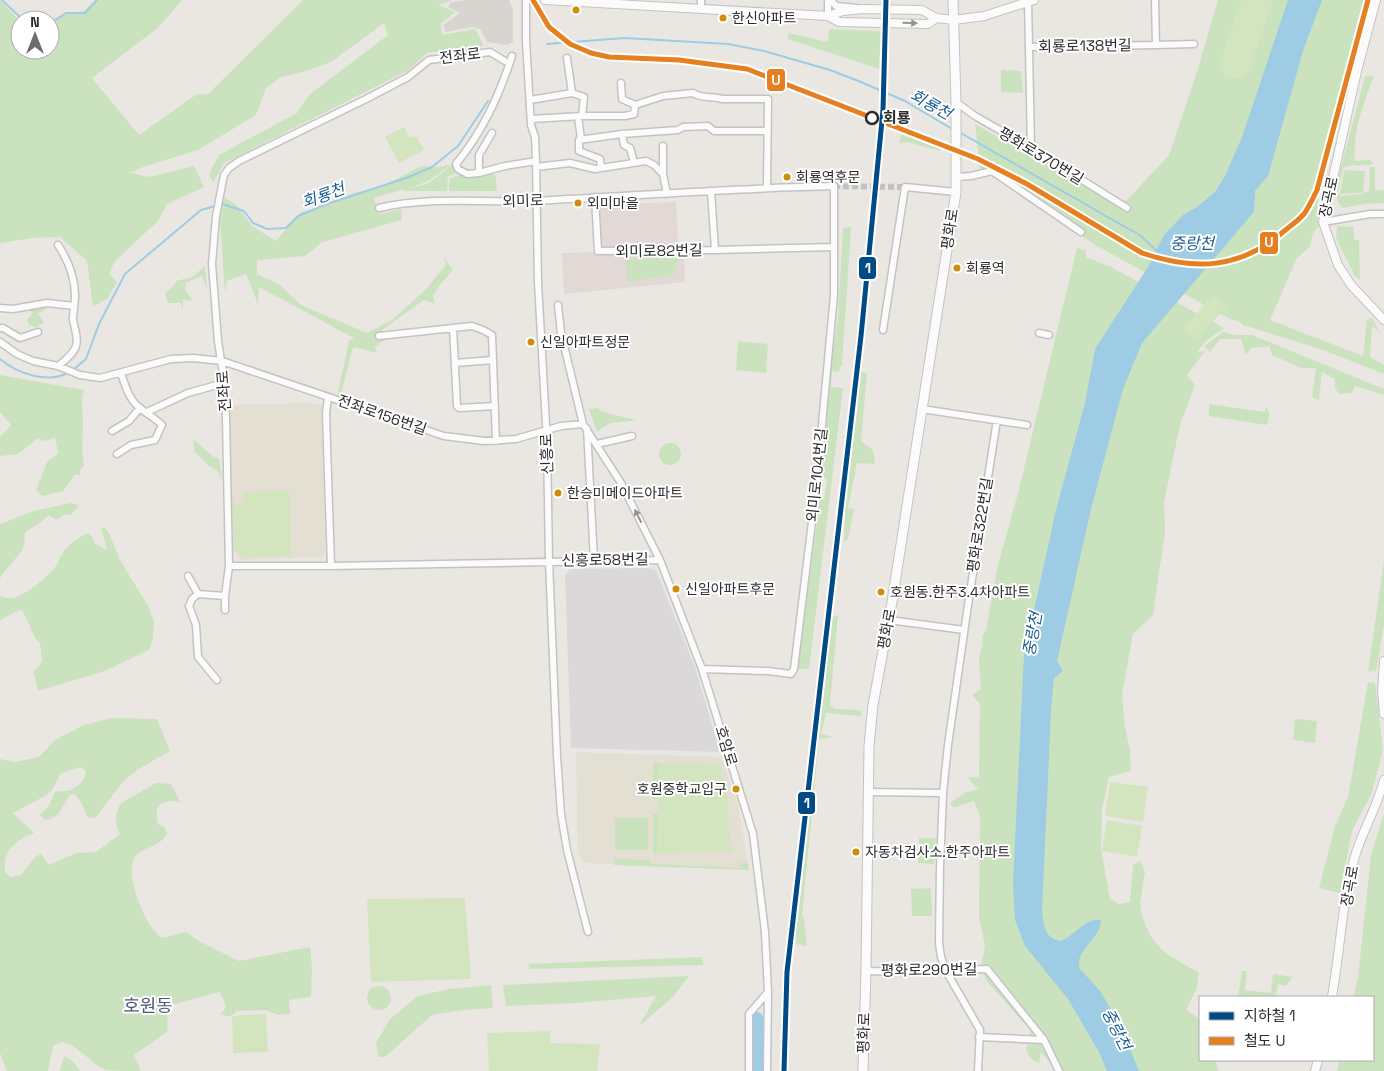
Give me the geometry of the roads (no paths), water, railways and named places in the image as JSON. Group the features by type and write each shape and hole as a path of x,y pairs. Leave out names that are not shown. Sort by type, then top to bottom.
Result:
{"main road":[{"path":"953,0 956,102"},
{"name":"평화로","path":"863,1071 869,746 873,705 890,620 956,192 956,102"}],"street":[{"name":"신흥로","path":"526,0 526,41 531,119 535,137 538,283 546,430 554,692 560,795 567,850 588,932"},
{"path":"546,0 828,16 839,22 928,24 936,18"},
{"path":"700,0 701,9"},
{"path":"828,16 829,0"},
{"path":"829,0 836,6 863,9 922,10 936,18 954,20 984,16 1030,1"},
{"path":"1156,0 1156,45"},
{"name":"장곡로","path":"1376,0 1355,80 1323,222 1338,266 1351,285 1384,320"},
{"name":"회룡로138번길","path":"1030,1 1029,47 1194,44"},
{"path":"828,16 834,13 863,9"},
{"path":"1029,47 1031,148"},
{"name":"전좌로","path":"225,610 229,566 224,383 218,341 212,264 216,216 224,175 229,168 239,161 366,100 408,76 429,60 490,52 505,61"},
{"path":"512,56 501,90 472,144 456,164 458,169 468,174 479,174 505,166 570,163 595,169 646,161 654,165 662,174"},
{"path":"567,58 572,93"},
{"path":"622,83 622,99 635,105 663,96 693,93 698,97 722,99 768,99 767,187"},
{"path":"530,100 572,93 584,97 580,116 579,151 600,158 601,168"},
{"name":"평화로370번길","path":"956,102 975,116 1031,148 1127,208"},
{"path":"531,119 625,116 634,114 635,105"},
{"path":"580,140 708,126 714,131 767,131"},
{"path":"479,174 479,155 492,133"},
{"path":"622,134 624,145 630,148 634,162"},
{"path":"663,146 662,174 667,194"},
{"path":"957,177 992,171 1081,232"},
{"name":"외미로","path":"379,208 409,202 536,201 767,187 834,186"},
{"name":"외미로104번길","path":"702,669 768,671 791,674 794,668 816,490 834,295 834,186"},
{"name":"평화로","path":"883,330 905,187 956,192"},
{"name":"외미로82번길","path":"711,191 714,250"},
{"name":"외미로82번길","path":"595,198 598,251 834,247"},
{"path":"1323,222 1370,214 1384,214"},
{"path":"58,245 70,266 75,293 74,320 77,337 76,346 68,358 58,366"},
{"path":"0,308 13,309 47,302 74,306"},
{"name":"호암로","path":"558,305 561,333 585,425 620,483 660,560 702,669 753,834 765,932 768,992 767,1071"},
{"path":"379,336 472,326 492,335 496,441"},
{"path":"0,328 20,338 38,332"},
{"path":"453,328 457,406 459,408 495,406"},
{"path":"1039,333 1049,335"},
{"name":"전좌로156번길","path":"0,342 17,354 33,361 58,366 80,375 100,378 171,359 193,358 222,361 444,436 471,440 496,441 516,439 546,430 585,425"},
{"path":"455,363 493,360"},
{"path":"118,454 131,445 156,440 162,425 140,408 128,392 121,373"},
{"path":"147,412 188,393 224,383"},
{"path":"328,396 326,414 331,566"},
{"path":"112,430 129,420 140,408"},
{"path":"922,409 1027,425"},
{"name":"평화로322번길","path":"978,1071 980,1030 946,971 939,943 943,793 964,630 997,420"},
{"path":"585,425 594,560"},
{"path":"597,444 632,436"},
{"name":"신흥로58번길","path":"229,566 660,560"},
{"path":"188,576 198,594"},
{"path":"217,680 198,658 196,625 189,606 192,599 198,594 225,596"},
{"path":"890,620 964,630"},
{"path":"1384,662 1382,691 1384,714"},
{"name":"장곡로","path":"1332,996 1348,886 1355,856 1380,795 1384,780"},
{"path":"869,792 943,793"},
{"name":"평화로290번길","path":"866,971 899,972 987,969 1044,1040 1059,1071"},
{"path":"749,1071 749,1014 768,992"},
{"path":"979,1038 1044,1040"}],"water":[{"name":"중랑천","path":"1288,0 1322,0 1303,51 1268,176 1255,191 1254,212 1142,343 1123,389 1091,509 1057,661 1063,671 1054,678 1042,911 1044,926 1051,937 1061,941 1090,921 1101,920 1097,933 1080,956 1080,969 1100,991 1120,1025 1139,1071 1107,1071 1099,1052 1068,999 1025,946 1015,920 1013,883 1024,655 1056,510 1085,403 1095,349 1148,267 1164,235 1183,215 1197,207 1215,192 1225,176 1242,137"}],"waterway":[{"path":"2,0 12,10"},
{"path":"60,17 66,13 85,13 97,0"},
{"name":"회룡천","path":"547,44 625,38 728,44 764,51 830,70 861,82 905,101 952,129"},
{"name":"회룡천","path":"74,369 86,359 99,324 125,274 201,210 222,204 244,211 253,223 267,229 286,228 298,216 432,167 458,146 488,101"},
{"name":"회룡천","path":"959,132 1141,236 1158,252"},
{"name":"회룡천","path":"0,359 15,369 41,377 59,376 68,373"},
{"path":"757,1018 757,1071"}],"tunnel":[{"path":"834,186 905,187"}],"metro line":[{"name":"1","path":"784,1071 787,972 861,336 883,110 886,0"}],"rail line":[{"name":"U","path":"533,0 549,27 570,44 591,53 609,57 679,60 747,69 978,159 1027,184 1142,253 1180,263 1199,264 1233,260 1250,253 1267,244 1299,219 1306,211 1317,190 1368,0"}],"place":[{"name":"한신아파트","path":"723,18"},
{"name":"회룡","path":"872,118"},
{"name":"회룡역후문","path":"787,177"},
{"name":"외미마을","path":"578,203"},
{"name":"회룡역","path":"957,268"},
{"name":"신일아파트정문","path":"531,342"},
{"name":"한승미메이드아파트","path":"558,493"},
{"name":"신일아파트후문","path":"676,589"},
{"name":"호원동.한주3.4차아파트","path":"881,592"},
{"name":"호원중학교입구","path":"736,789"},
{"name":"자동차검사소.한주아파트","path":"856,852"}],"district":[{"name":"호원동","path":"148,1006"}]}
